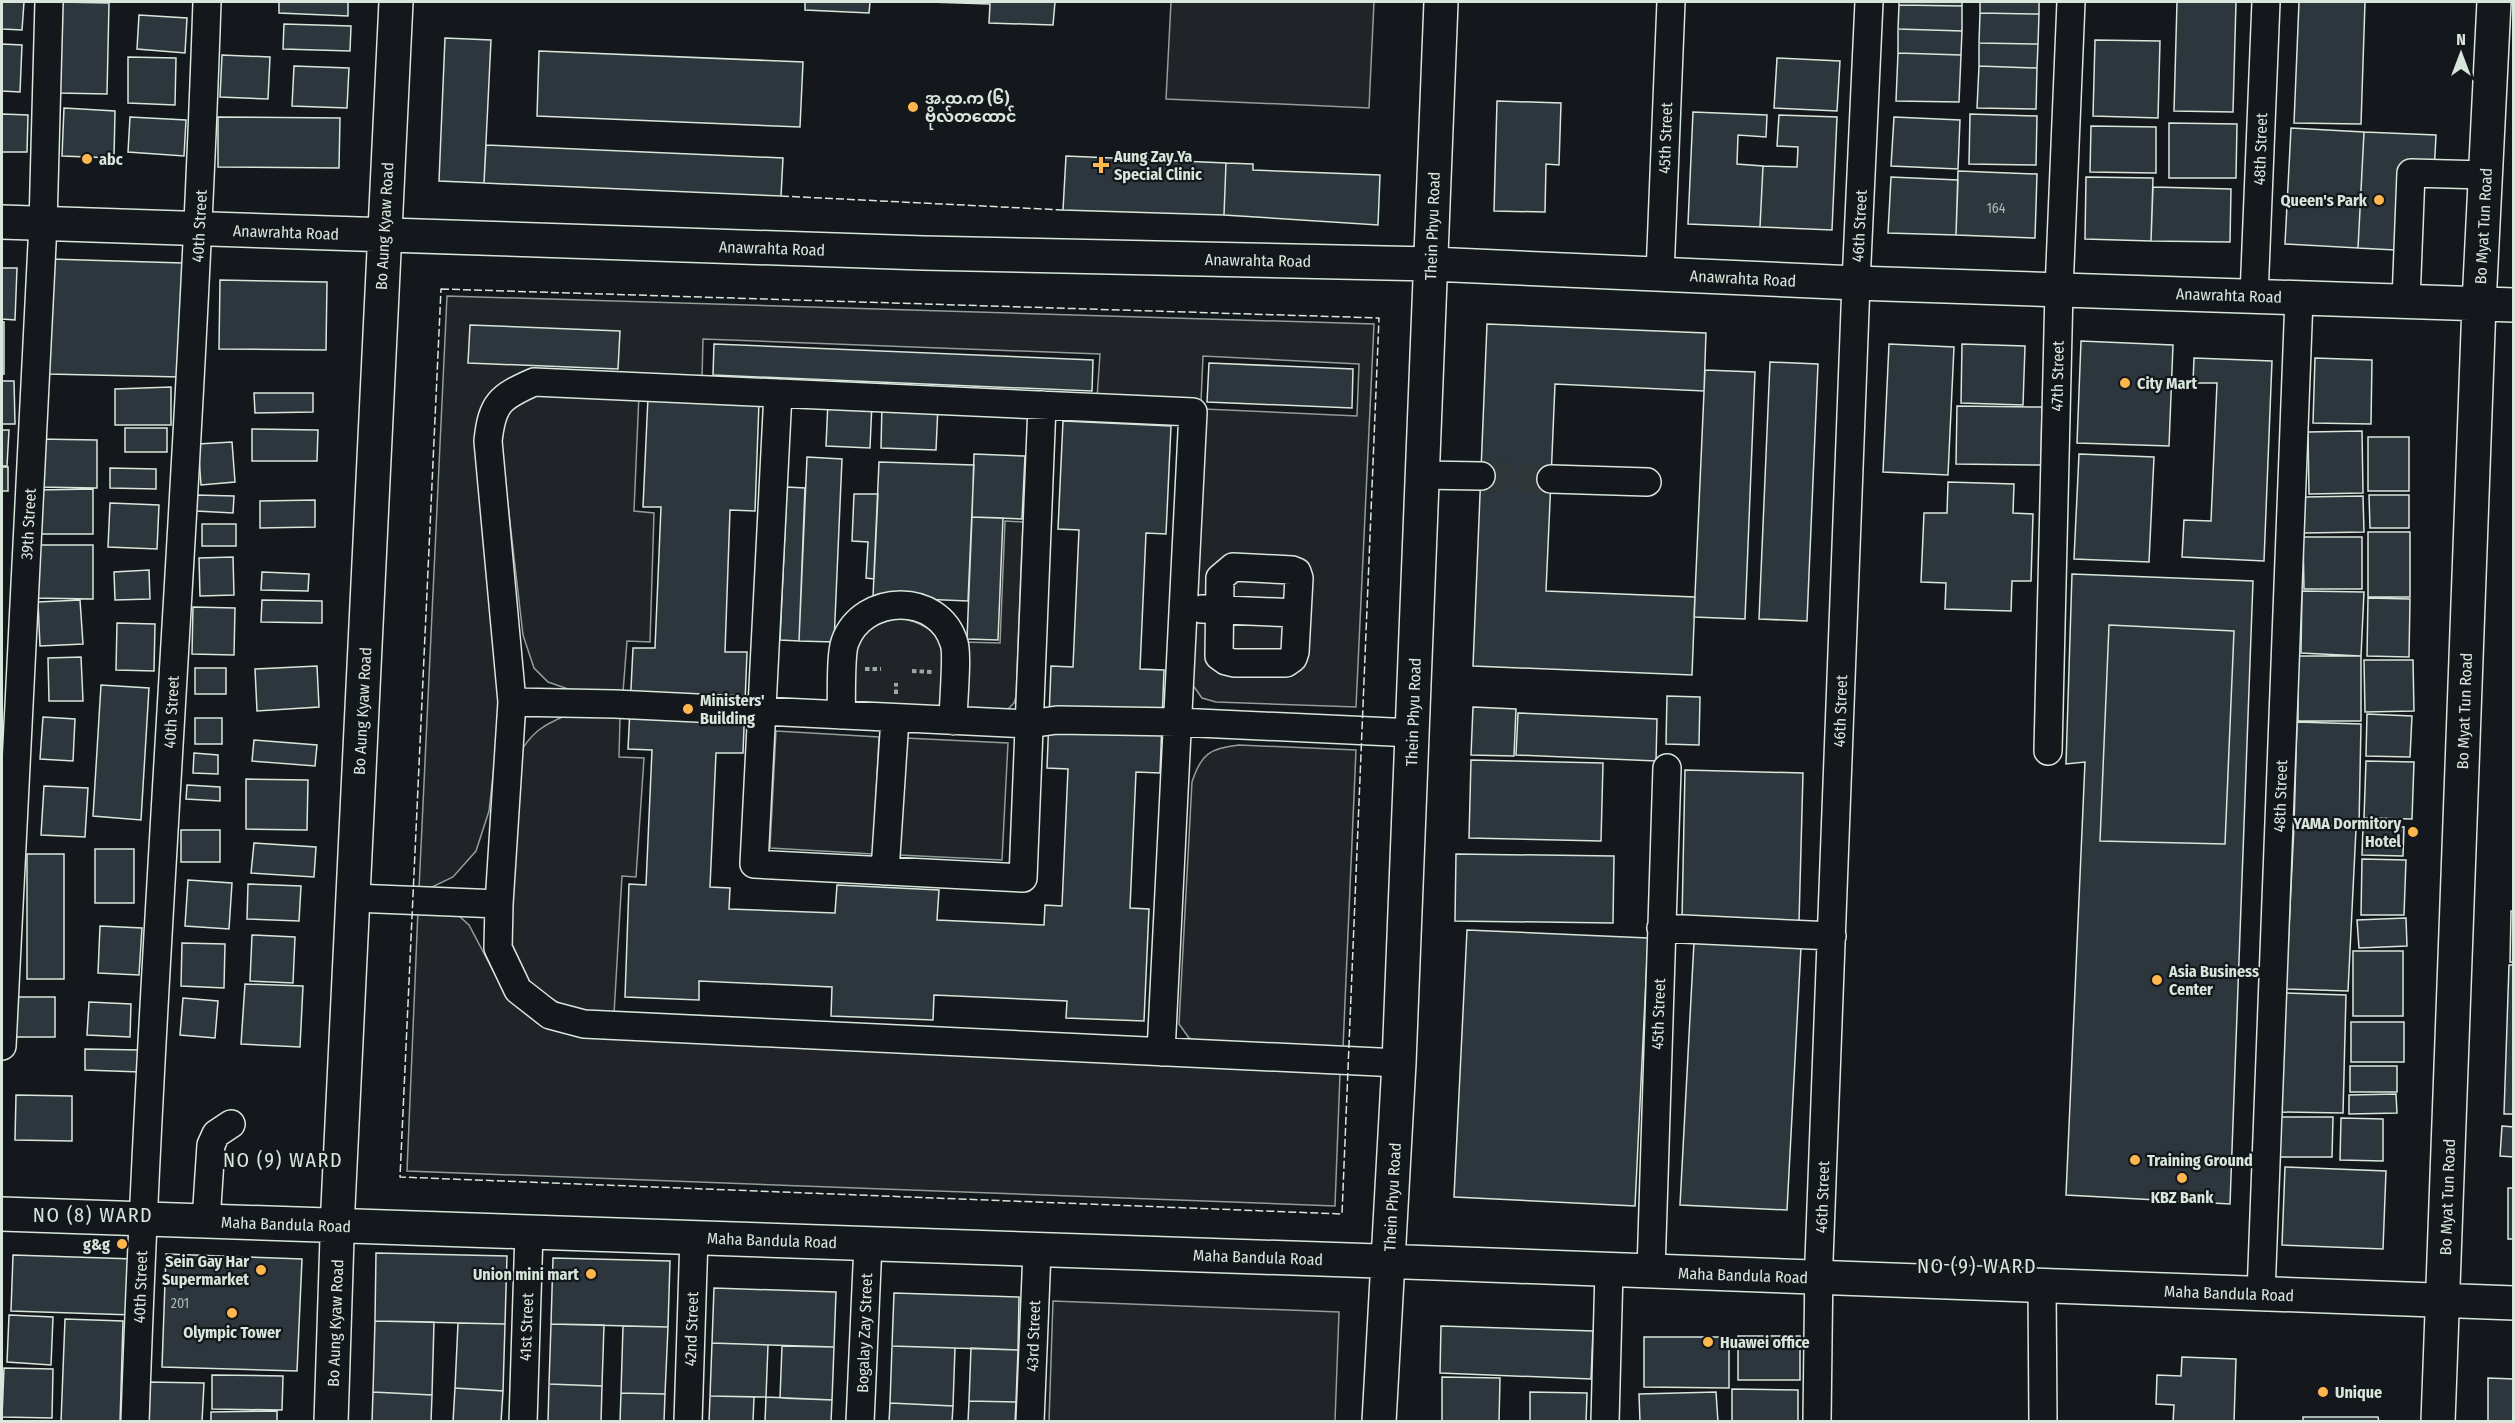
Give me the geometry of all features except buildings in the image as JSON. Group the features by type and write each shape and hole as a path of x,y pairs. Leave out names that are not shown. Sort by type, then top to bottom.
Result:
{"main road":[{"name":"Bo Aung Kyaw Road","path":"331,1422 383,236 396,2"},
{"name":"Thein Phyu Road","path":"1379,1422 1399,1063 1441,2"},
{"name":"Bo Myat Tun Road","path":"2438,1422 2479,304 2494,2"},
{"name":"Anawrahta Road","path":"2,222 923,254 1431,264 1856,283 2514,305"},
{"name":"Maha Bandula Road","path":"2,1214 142,1210 206,1221 1610,1270 1651,1261 1819,1269 2042,1286 2514,1303"}],"street":[{"name":"39th Street","path":"2,1046 43,224 49,2"},
{"name":"40th Street","path":"135,1422 142,1210 199,229 207,2"},
{"name":"45th Street","path":"1660,274 1671,2"},
{"name":"46th Street","path":"1817,1422 1819,1269 1856,283 1869,2"},
{"name":"47th Street","path":"2048,751 2059,290 2071,2"},
{"name":"48th Street","path":"2254,296 2266,2"},
{"path":"2406,301 2411,173 2485,176"},
{"name":"48th Street","path":"2261,1294 2299,298"},
{"path":"1161,1052 1193,412 534,382 508,394 491,415 488,441 512,702 498,948 518,990 550,1015 584,1024 1161,1052 1399,1063"},
{"path":"778,393 754,864 1023,878 1042,405"},
{"path":"1422,475 1481,477"},
{"path":"1551,479 1647,482"},
{"path":"1233,567 1297,572 1299,578 1293,658 1286,663 1226,662 1219,656 1221,610 1220,578 1233,567"},
{"path":"841,715 844,643 855,623 870,611 886,605 930,612 945,626 955,644 953,720"},
{"path":"1182,608 1297,613"},
{"path":"512,702 615,704 1029,724 1057,720 1413,733"},
{"path":"885,871 895,718"},
{"name":"45th Street","path":"1651,1261 1667,768"},
{"path":"354,898 499,904"},
{"path":"1661,928 1832,936"},
{"path":"206,1221 211,1145 216,1134 231,1124"},
{"name":"41st Street","path":"523,1422 530,1232"},
{"name":"42nd Street","path":"688,1422 694,1238"},
{"name":"Bogalay Zay Street","path":"861,1422 868,1244"},
{"name":"43rd Street","path":"1030,1422 1037,1251"},
{"path":"1605,1422 1610,1270"},
{"path":"2042,1286 2043,1422"}],"shaded area":[{"path":"1171,2 1374,2 1369,108 1166,99"},
{"path":"447,296 1374,324 1356,707 1216,702 1202,698 1192,684 1204,409 1357,416 1359,364 1203,356 1201,402 1097,398 1100,354 703,339 702,379 502,385 483,406 479,420 478,448 500,656 497,740 489,811 476,851 453,877 426,890 419,889"},
{"path":"536,394 639,394 634,511 654,513 650,642 627,641 623,692 571,690 548,682 534,668 523,635 500,436 506,413 510,408"},
{"path":"1005,521 1023,522 1016,697 1008,709 973,710 966,707 963,642 1000,643"},
{"path":"900,618 918,623 931,630 939,639 946,663 944,708 851,705 853,660 861,638 869,629"},
{"path":"567,715 620,718 619,757 644,758 636,877 622,876 614,1014 567,1008 533,987 513,960 504,927 517,757 527,741 538,731"},
{"path":"776,731 879,737 873,854 770,848"},
{"path":"905,738 1008,743 1002,860 899,855"},
{"path":"1239,745 1356,750 1343,1048 1203,1043 1189,1038 1179,1024 1192,782 1199,765 1208,754 1221,748"},
{"path":"418,910 459,916 469,925 505,993 537,1023 556,1030 592,1037 1340,1074 1335,1206 407,1171"},
{"path":"1053,1301 1339,1312 1335,1421 1049,1421"}],"tunnel":[{"path":"1481,476 1551,479"}],"fence":[{"path":"781,196 1063,210"},
{"path":"441,289 1379,318 1342,1214 400,1177 441,289"}],"place":[{"name":"အ.ထ.က (၆) ဗိုလ်တထောင်","path":"913,107"},
{"name":"abc","path":"87,159"},
{"name":"Aung Zay Ya Special Clinic","path":"1101,165"},
{"name":"Queen's Park","path":"2379,200"},
{"name":"City Mart","path":"2125,383"},
{"name":"Ministers' Building","path":"688,709"},
{"name":"YAMA Dormitory Hotel","path":"2413,832"},
{"name":"Asia Business Center","path":"2157,980"},
{"name":"Training Ground","path":"2135,1160"},
{"name":"KBZ Bank","path":"2182,1178"},
{"name":"g&g","path":"122,1244"},
{"name":"Sein Gay Har Supermarket","path":"261,1270"},
{"name":"Union mini mart","path":"591,1274"},
{"name":"Olympic Tower","path":"232,1313"},
{"name":"Huawei office","path":"1708,1342"},
{"name":"Unique","path":"2323,1392"}],"district":[{"name":"NO (9) WARD","path":"283,1160"},
{"name":"NO (8) WARD","path":"93,1215"},
{"name":"NO (9) WARD","path":"1977,1266"}]}
